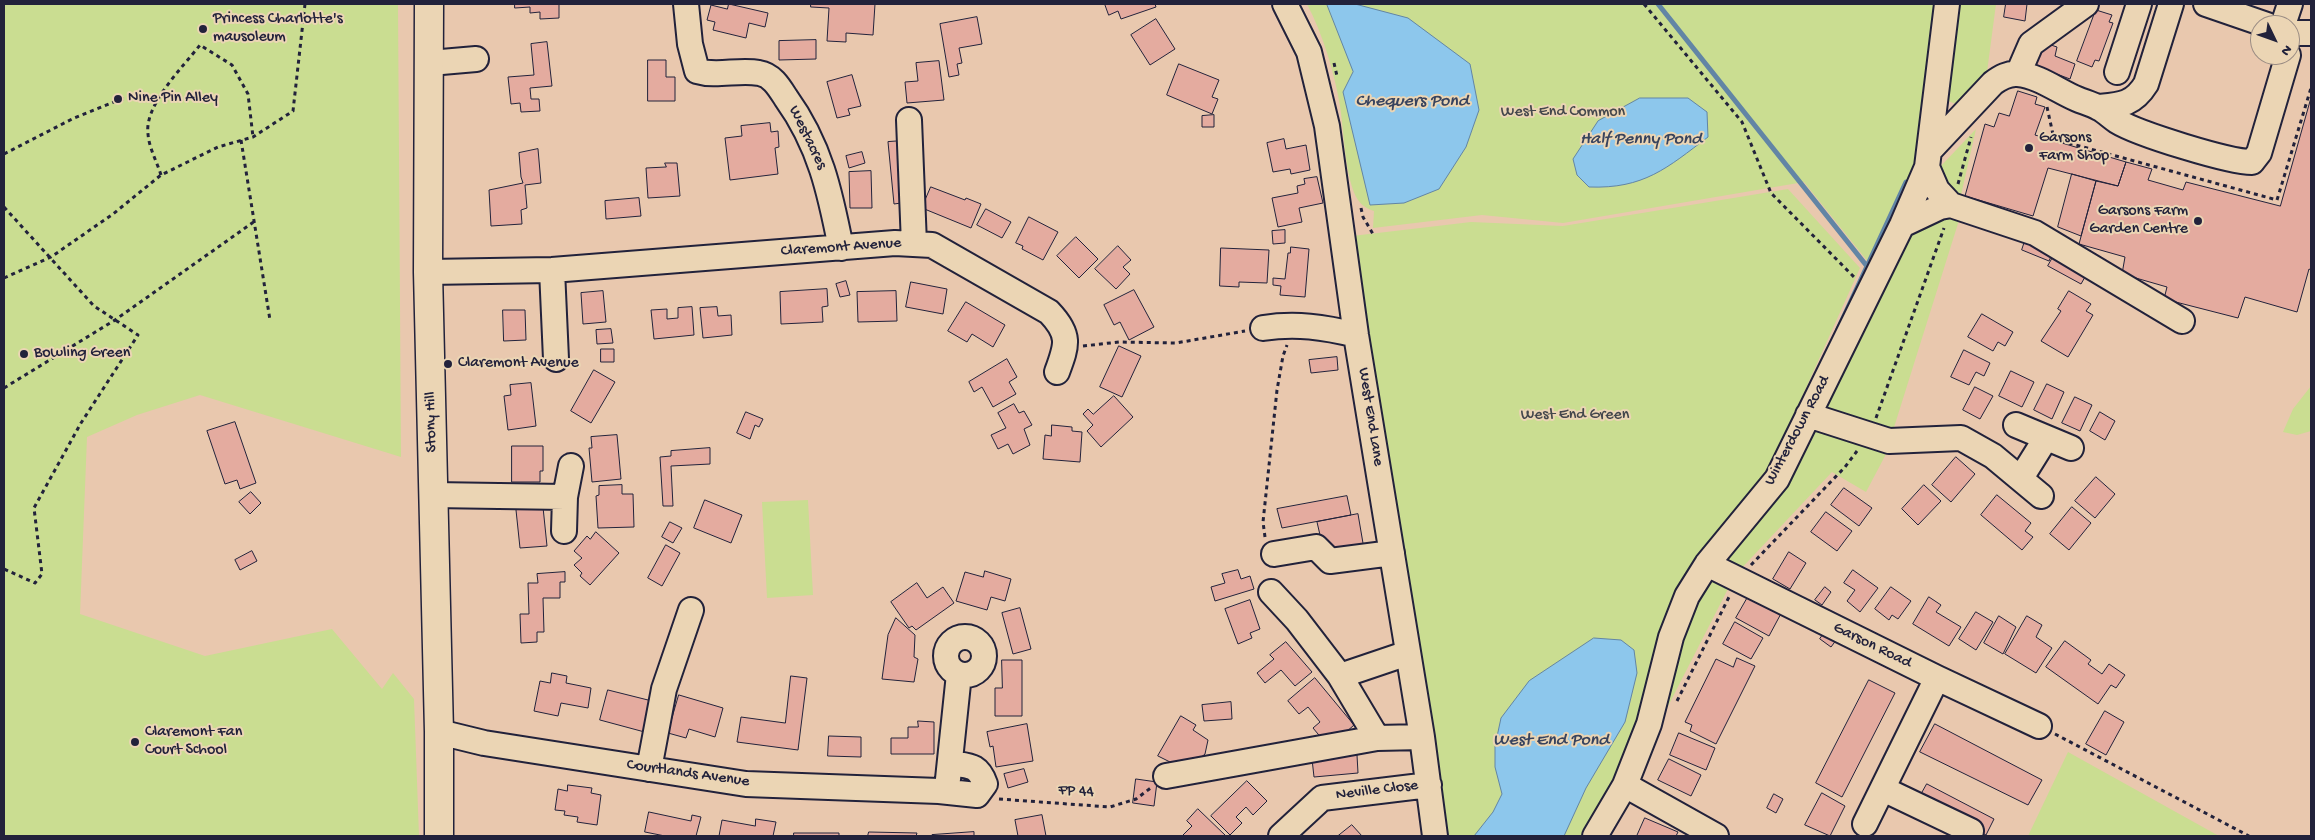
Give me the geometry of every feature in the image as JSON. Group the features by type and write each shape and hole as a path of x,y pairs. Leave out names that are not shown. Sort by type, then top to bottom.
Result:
{"main road":[{"name":"Stony Hill","path":"429,4 428,272 439,732 439,836"}],"street":[{"name":"Westacres","path":"686,4 690,44 697,71 760,73 775,82 800,116 816,150 829,188 841,248"},
{"name":"West End Lane","path":"1285,4 1308,52 1326,126 1356,335 1422,737 1435,836"},
{"name":"Winterdown Road","path":"1595,836 1625,785 1649,724 1671,636 1687,596 1706,564 1777,479 1902,226 1929,159 1946,4"},
{"path":"2018,74 2031,44 2086,4"},
{"path":"2117,72 2139,4"},
{"path":"2098,107 2118,105 2131,101 2140,94 2146,84 2172,4"},
{"path":"2206,4 2250,19"},
{"path":"430,63 476,59"},
{"path":"2182,320 2035,233 1951,205 1937,190 1929,159 1993,83 2004,75 2018,74 2048,84 2077,99 2098,107 2119,122 2141,131 2242,162 2252,162 2259,153 2285,65"},
{"path":"909,120 914,244"},
{"path":"1902,226 1940,207 1951,205"},
{"name":"Claremont Avenue","path":"428,272 552,270 841,248 914,244 932,245 1049,312 1062,325 1066,348"},
{"path":"552,270 556,359"},
{"path":"1263,328 1312,325 1356,335"},
{"path":"1057,372 1066,348"},
{"path":"1808,415 1889,441 1961,438 1993,456 2041,496"},
{"path":"2016,425 2071,448"},
{"path":"2021,478 2046,438"},
{"path":"564,531 565,497 571,466"},
{"path":"434,495 565,497"},
{"path":"1270,547 1316,547 1330,561 1392,553"},
{"name":"Garson Road","path":"1706,564 2039,726"},
{"path":"1271,592 1297,620 1340,676 1377,738"},
{"path":"649,769 664,688 692,610"},
{"path":"1340,676 1408,653"},
{"path":"939,791 948,779 959,674"},
{"path":"1865,824 1937,678"},
{"name":"Courtlands Avenue","path":"439,732 484,743 746,784 939,791 977,795"},
{"path":"1166,776 1377,738 1422,737"},
{"path":"950,763 974,767 981,772 986,784 977,795"},
{"name":"Neville Close","path":"1281,836 1322,798 1429,785"},
{"path":"1625,785 1716,836"},
{"path":"1883,789 1972,831"}],"path":[{"path":"4,278 51,257 113,214 161,175 218,147 253,137 293,111 304,4"},
{"path":"1644,4 1742,122 1771,193 1852,276"},
{"path":"161,175 148,135 148,122 158,99 200,45 232,64 248,94 253,137"},
{"path":"4,154 91,110 122,99 158,99"},
{"path":"1675,706 1739,580 1845,466 1870,435 1951,205 1972,131"},
{"path":"241,140 270,320"},
{"path":"4,207 94,306 138,334 81,423 34,508 42,574 35,583 4,569"},
{"path":"4,388 115,320 255,221"},
{"path":"1270,547 1263,522 1277,390 1283,356 1296,325"},
{"path":"1066,348 1120,342 1176,343 1263,328"},
{"path":"2039,726 2249,836"},
{"name":"FP 44","path":"977,795 1005,801 1110,807 1136,799 1166,776"}],"green space":[{"path":"4,4 398,4 401,457 200,395 137,415 87,437 80,614 205,656 332,629 382,689 393,673 414,699 419,836 4,836"},
{"name":"West End Common","path":"1307,4 1941,4 1931,125 1877,273 1804,182 1563,223 1482,215 1373,228 1374,211 1365,207 1358,200 1350,180 1335,80 1323,41"},
{"path":"1950,4 1996,4 1987,72 1974,90 1956,104 1948,101 1943,94"},
{"path":"1976,129 1961,195 1950,193 1938,169"},
{"name":"West End Green","path":"1788,189 1860,268 1760,490 1713,548 1623,781 1589,836 1447,836 1440,778 1352,236 1471,222 1563,226"},
{"path":"1961,214 1885,456 1866,492 1832,472 1738,572 1662,718 1676,653 1697,596 1908,230 1931,216"},
{"path":"2311,386 2311,431 2297,435 2283,432 2293,409"},
{"path":"808,500 813,595 767,598 762,502"},
{"path":"2068,752 2219,836 2028,836"}],"water":[{"name":"Chequers Pond","path":"1327,4 1355,4 1408,18 1470,64 1479,110 1466,147 1439,189 1404,203 1370,205 1343,92 1353,72"},
{"name":"Half Penny Pond","path":"1640,98 1688,98 1707,112 1708,137 1667,167 1640,180 1608,187 1589,187 1577,175 1573,159 1598,121"},
{"name":"West End Pond","path":"1594,638 1621,640 1634,650 1637,673 1625,722 1586,788 1564,836 1474,836 1493,812 1502,794 1495,767 1495,746 1501,718 1529,681"}],"building":[{"path":"515,4 559,4 559,18 540,19 540,12 530,13 530,7 515,8"},
{"path":"729,4 768,13 765,27 749,23 746,38 713,30 715,22 707,20 711,5 727,9"},
{"path":"811,4 875,4 873,35 846,33 846,42 827,41 829,8 811,7"},
{"path":"1105,4 1155,4 1156,7 1121,19 1118,11 1109,15"},
{"path":"2006,4 2027,4 2025,21 2004,17"},
{"path":"2096,10 2112,15 2109,22 2113,23 2099,61 2095,60 2092,67 2077,61"},
{"path":"977,17 982,44 959,48 962,63 957,64 959,75 949,77 940,24"},
{"path":"1156,19 1175,49 1150,65 1131,35"},
{"path":"816,40 816,59 779,60 779,41"},
{"path":"547,42 552,86 530,88 531,99 539,99 540,111 521,112 520,103 511,104 508,77 534,75 531,44"},
{"path":"2042,42 2057,47 2055,56 2075,64 2070,79 2030,64"},
{"path":"648,60 666,60 666,77 675,77 675,101 648,101"},
{"path":"939,61 944,100 907,103 905,82 918,81 916,63"},
{"path":"1179,64 1219,80 1212,97 1218,99 1212,114 1167,95"},
{"path":"852,75 861,106 848,109 850,115 837,118 827,82"},
{"name":"Garsons Farm Shop","path":"2018,91 2037,97 2035,104 2045,107 2035,135 2126,162 2118,186 2048,168 2033,216 1965,196 1985,124 1994,127 1999,113 2009,116"},
{"name":"Garsons Farm Garden Centre","path":"2311,98 2311,270 2309,269 2297,312 2245,297 2238,318 2164,299 2167,287 2122,274 2125,257 2079,244 2096,181 2118,186 2126,162 2152,169 2148,180 2183,190 2186,182 2280,206"},
{"path":"1214,115 1214,127 1202,127 1202,116"},
{"path":"770,123 771,132 778,131 779,147 775,148 778,174 730,180 725,138 742,136 741,126"},
{"path":"1284,139 1286,149 1306,145 1310,170 1291,174 1290,169 1273,172 1267,143"},
{"path":"902,141 908,202 894,204 888,142"},
{"path":"538,149 541,183 525,185 527,208 521,210 522,224 491,226 489,190 523,183 519,153"},
{"path":"862,152 865,163 849,168 846,156"},
{"path":"665,163 677,163 680,196 648,198 646,168 666,167"},
{"path":"871,171 872,208 850,208 849,172"},
{"path":"2072,174 2096,181 2081,236 2058,227"},
{"path":"1317,177 1323,203 1299,208 1302,222 1278,227 1272,198 1298,193 1297,186 1305,184 1304,179"},
{"path":"931,187 981,204 971,228 922,208"},
{"path":"639,198 641,216 606,219 605,201"},
{"path":"986,209 1011,222 1002,238 977,225"},
{"path":"1029,217 1058,232 1043,260 1022,249 1023,246 1016,243"},
{"path":"1285,230 1285,243 1273,244 1272,231"},
{"path":"1076,237 1098,259 1079,278 1057,256"},
{"path":"2026,238 2054,250 2049,261 2022,250"},
{"path":"1118,246 1131,260 1123,267 1130,274 1116,289 1095,269"},
{"path":"1291,247 1309,249 1305,297 1280,295 1281,286 1273,285 1273,278 1285,279 1288,253 1290,253"},
{"path":"1221,248 1269,250 1267,283 1239,282 1239,287 1220,286"},
{"path":"2056,252 2089,270 2081,284 2048,266"},
{"path":"846,281 850,295 840,297 836,284"},
{"path":"911,282 947,289 943,314 906,307"},
{"path":"827,289 828,306 822,307 823,322 781,324 780,292"},
{"path":"1134,290 1154,327 1129,340 1120,322 1114,325 1104,305"},
{"path":"603,291 606,322 583,324 581,293"},
{"path":"896,291 897,321 858,322 857,292"},
{"path":"2069,291 2091,304 2086,311 2093,315 2068,357 2041,341 2061,311 2058,309"},
{"path":"966,302 1005,325 993,347 972,334 967,342 948,331"},
{"path":"692,307 694,335 654,339 651,310 667,309 667,319 678,318 678,308"},
{"path":"717,307 718,316 731,315 732,335 703,338 700,308"},
{"path":"503,310 525,310 526,340 504,341"},
{"path":"1982,314 2013,332 2005,346 1998,342 1993,351 1968,337"},
{"path":"611,329 613,343 597,344 596,330"},
{"path":"1119,346 1141,356 1122,397 1100,387"},
{"path":"601,349 614,349 614,362 601,362"},
{"path":"1964,350 1990,363 1984,376 1976,372 1969,385 1951,377"},
{"path":"1337,357 1338,370 1311,373 1309,360"},
{"path":"1007,359 1017,377 1009,382 1016,394 993,407 982,387 974,392 969,382"},
{"path":"594,370 615,382 591,423 571,411"},
{"path":"2011,371 2034,382 2022,407 1999,396"},
{"path":"531,383 536,426 508,430 504,396 511,395 510,385"},
{"path":"2047,384 2064,392 2052,419 2034,410"},
{"path":"1975,387 1993,396 1980,419 1963,410"},
{"path":"1114,396 1133,417 1101,447 1087,431 1093,425 1083,414 1088,409 1093,414"},
{"path":"2075,397 2092,405 2080,431 2062,423"},
{"path":"1014,404 1019,413 1024,411 1032,425 1024,429 1030,445 1013,454 1008,444 998,449 991,435 1006,428 998,413"},
{"path":"746,412 763,419 759,427 755,425 750,439 737,433"},
{"path":"2100,412 2115,421 2105,440 2090,431"},
{"path":"235,422 256,483 240,489 237,480 225,484 207,431"},
{"path":"1052,425 1072,427 1072,431 1082,432 1080,462 1043,459 1045,435 1051,436"},
{"path":"617,435 621,479 592,482 589,448 592,448 591,437"},
{"path":"512,446 543,446 543,471 540,471 540,482 512,482"},
{"path":"710,448 710,464 671,466 673,506 663,506 660,457 671,456 671,451"},
{"path":"1956,457 1975,474 1951,502 1932,485"},
{"path":"2096,477 2115,494 2095,518 2075,501"},
{"path":"622,485 622,494 633,494 634,527 598,528 596,496 599,495 599,486"},
{"path":"1924,485 1941,501 1918,525 1902,509"},
{"path":"1844,488 1872,508 1859,526 1831,505"},
{"path":"251,492 261,503 250,514 239,502"},
{"path":"1997,495 2031,523 2025,531 2033,537 2022,550 1981,515"},
{"path":"1347,496 1351,515 1282,528 1277,509"},
{"path":"705,500 742,515 731,543 694,528"},
{"path":"543,507 547,546 520,548 516,510"},
{"path":"2072,507 2091,523 2069,550 2050,534"},
{"path":"1826,512 1852,531 1837,551 1811,532"},
{"path":"1358,514 1364,549 1330,557 1323,548 1317,522"},
{"path":"670,522 682,528 673,543 662,537"},
{"path":"596,532 619,553 590,585 580,576 582,573 574,565 582,558 574,551 587,536 590,539"},
{"path":"666,545 680,553 662,586 648,578"},
{"path":"252,551 257,561 240,570 235,560"},
{"path":"1789,552 1806,563 1790,589 1773,579"},
{"path":"1238,570 1241,579 1250,576 1254,589 1215,601 1211,587 1225,583 1222,574"},
{"path":"1853,570 1878,588 1860,612 1847,601 1855,590 1844,583"},
{"path":"985,571 1011,579 1005,601 991,597 987,610 956,601 965,572 983,577"},
{"path":"565,572 565,582 560,582 560,598 543,598 544,632 537,632 537,642 521,643 520,614 529,614 528,583 538,583 537,574"},
{"path":"917,583 927,598 943,587 954,603 916,630 912,626 909,628 891,602"},
{"path":"1825,587 1831,592 1822,605 1815,600"},
{"path":"1891,587 1911,601 1898,619 1892,615 1889,620 1875,609"},
{"path":"1748,597 1784,608 1769,636 1736,618"},
{"path":"1929,597 1941,605 1936,612 1961,627 1949,646 1913,624"},
{"path":"1250,600 1260,629 1250,633 1252,638 1238,644 1225,609"},
{"path":"1020,608 1031,649 1013,654 1002,613"},
{"path":"1976,612 1993,622 1976,650 1959,639"},
{"path":"1999,616 2016,627 2003,654 1984,643"},
{"path":"2027,616 2042,625 2036,637 2052,648 2036,673 2005,654"},
{"path":"896,618 915,635 914,657 918,659 914,682 882,679 888,635"},
{"path":"1735,622 1763,638 1751,659 1723,644"},
{"path":"1828,627 1840,635 1831,647 1820,639"},
{"path":"2065,641 2091,660 2088,664 2102,674 2109,664 2125,675 2116,688 2111,685 2098,704 2046,667"},
{"path":"1286,642 1312,672 1295,686 1281,670 1265,683 1257,673 1274,659 1270,655"},
{"path":"1737,658 1755,666 1716,744 1690,731 1692,725 1685,722 1716,659 1733,667"},
{"path":"1002,660 1022,660 1022,716 995,716 995,688 1002,688"},
{"path":"552,673 567,676 566,683 591,688 588,708 561,703 558,716 534,711 540,681 550,683"},
{"path":"791,676 807,678 798,750 737,742 741,717 785,723"},
{"path":"1315,678 1354,725 1336,741 1323,740 1313,728 1320,722 1308,707 1299,714 1288,701"},
{"path":"1869,680 1895,693 1842,797 1816,783"},
{"path":"608,690 660,703 652,734 600,720"},
{"path":"679,695 723,708 715,737 689,729 686,738 668,733"},
{"path":"1231,702 1232,719 1204,721 1202,705"},
{"path":"2105,711 2124,722 2106,755 2086,744"},
{"path":"1181,716 1196,725 1193,730 1208,740 1205,754 1186,770 1158,756"},
{"path":"918,721 934,722 934,754 891,754 891,738 908,738 908,727 918,727"},
{"path":"1027,724 1033,761 996,767 993,746 990,747 987,732"},
{"path":"1935,724 2042,780 2028,805 1920,752"},
{"path":"1679,733 1715,748 1706,770 1670,755"},
{"path":"829,736 861,737 861,757 828,756"},
{"path":"1357,755 1358,773 1314,777 1312,759"},
{"path":"1669,759 1701,775 1691,796 1658,780"},
{"path":"1024,769 1028,782 1008,788 1004,774"},
{"path":"1136,779 1157,782 1154,806 1133,803"},
{"path":"1247,781 1267,801 1253,815 1246,807 1236,817 1242,823 1230,835 1211,816"},
{"path":"1927,784 1994,819 1986,835 1918,800"},
{"path":"568,785 592,788 591,793 601,795 597,825 577,822 578,817 564,815 565,811 555,810 558,789 567,791"},
{"path":"1822,793 1845,806 1830,836 1805,825"},
{"path":"1774,794 1783,799 1776,813 1767,808"},
{"path":"1198,809 1226,836 1182,836 1192,826 1187,821"},
{"path":"649,812 691,821 692,815 701,817 696,836 665,836 645,832"},
{"path":"1042,815 1046,836 1018,836 1015,820"},
{"path":"1645,818 1678,832 1676,836 1637,836"},
{"path":"756,819 776,822 773,836 719,836 722,820 755,826"},
{"path":"1352,825 1362,836 1338,836"},
{"path":"869,832 917,833 916,836 868,836"},
{"path":"974,832 974,836 932,836 932,835"},
{"path":"794,833 839,833 839,836 794,836"}],"waterway":[{"path":"1658,4 1866,265"},
{"path":"1838,329 1906,182"}],"place":[{"name":"Princess Charlotte's mausoleum","path":"203,29"},
{"name":"Nine Pin Alley","path":"118,99"},
{"name":"Garsons Farm Shop","path":"2029,148"},
{"name":"Garsons Farm Garden Centre","path":"2198,221"},
{"name":"Bowling Green","path":"24,354"},
{"name":"Claremont Avenue","path":"448,364"},
{"name":"Claremont Fan Court School","path":"135,742"}]}
